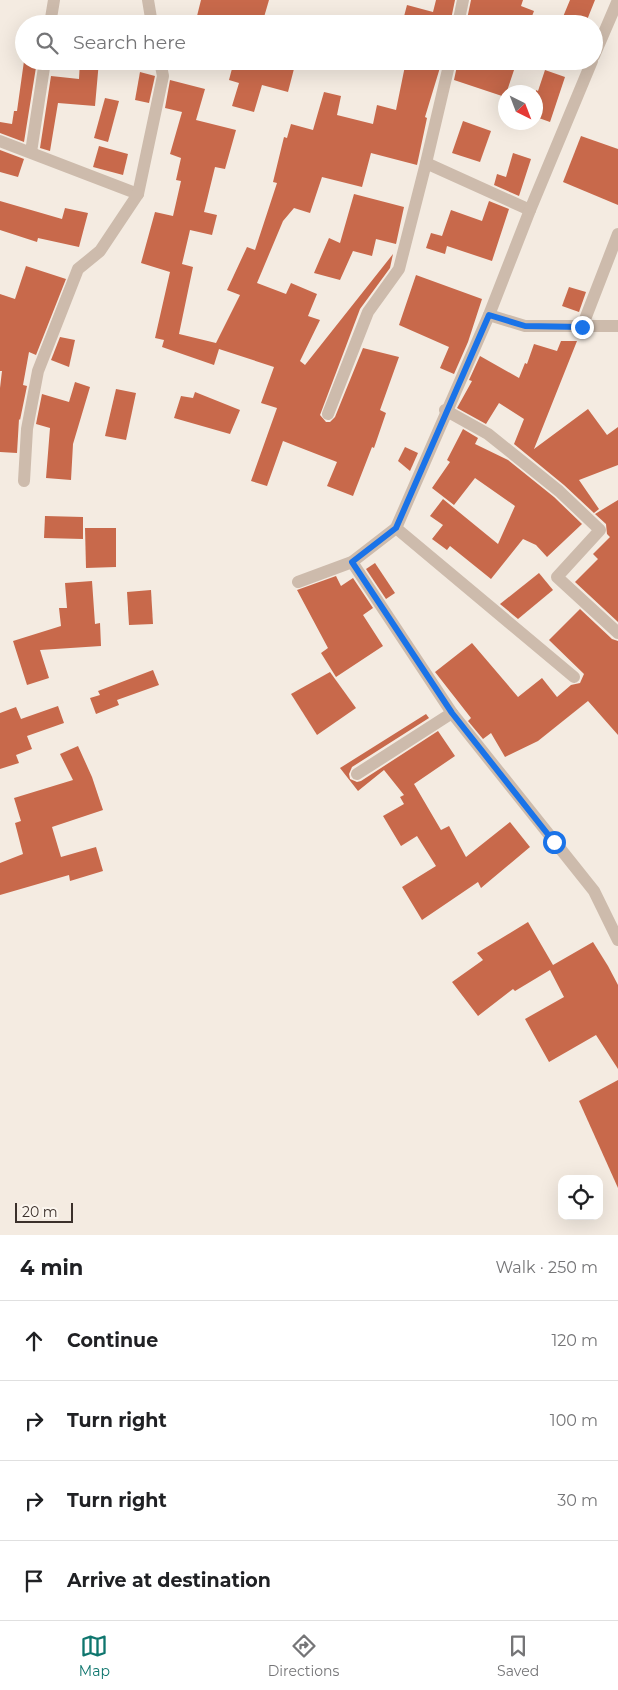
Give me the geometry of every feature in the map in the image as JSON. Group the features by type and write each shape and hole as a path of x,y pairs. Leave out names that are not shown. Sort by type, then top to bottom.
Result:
{"street":[{"path":"52,15 54,0"},
{"path":"148,0 150,15"},
{"path":"460,15 463,0"},
{"path":"603,35 618,0"},
{"path":"31,152 44,70"},
{"path":"24,481 27,429 38,371 78,269 100,251 138,194 163,76 162,70"},
{"path":"328,414 368,312 399,269 448,70"},
{"path":"298,582 352,562 396,528 445,410 489,315 588,70"},
{"path":"0,141 138,194"},
{"path":"426,163 530,210"},
{"path":"582,327 618,234"},
{"path":"489,315 525,326 618,326"},
{"path":"445,410 488,434 559,491 600,530 557,578 618,633"},
{"path":"396,528 574,677"},
{"path":"352,562 452,713 594,891 618,940"},
{"path":"356,774 452,713"}],"building":[{"path":"201,0 269,0 265,15 197,15"},
{"path":"436,0 455,0 452,15 404,15 407,5 433,12"},
{"path":"471,0 523,0 521,6 534,11 532,15 468,15"},
{"path":"570,0 595,0 589,15 564,15"},
{"path":"23,70 36,70 24,142 0,133 0,122 12,124 14,111 17,111"},
{"path":"80,70 98,70 95,106 58,103 50,151 40,148 51,76 79,79"},
{"path":"232,70 294,70 288,92 262,85 254,112 232,106 239,83 229,80"},
{"path":"404,70 439,70 425,117 427,118 417,165 371,153 362,187 322,177 310,213 294,208 283,221 257,283 286,294 291,283 317,294 308,316 320,320 300,361 305,365 393,254 390,268 360,309 320,415 326,422 330,422 335,417 363,348 399,357 380,410 386,413 374,448 372,447 353,496 327,486 337,462 283,441 267,486 251,481 277,408 261,403 274,367 219,349 214,365 162,347 164,340 155,338 170,272 141,263 155,212 173,216 181,181 176,180 181,158 170,154 182,112 165,108 170,80 205,89 196,120 236,130 225,169 215,167 204,212 217,215 212,235 190,230 182,264 193,267 179,334 216,343 240,295 227,290 247,247 255,250 277,183 273,182 284,137 287,138 291,124 313,130 324,92 341,96 337,115 373,124 377,105 396,110"},
{"path":"456,70 514,70 509,85 498,85 498,95 454,80"},
{"path":"545,70 565,77 550,122 543,120 543,85 540,85"},
{"path":"140,72 155,76 149,103 135,100"},
{"path":"105,98 119,101 108,142 94,138"},
{"path":"463,121 491,131 480,162 452,153"},
{"path":"581,136 618,149 618,205 563,182"},
{"path":"99,146 128,154 123,175 93,167"},
{"path":"0,150 24,159 18,177 0,172"},
{"path":"513,153 531,159 519,196 494,185 497,174 506,177"},
{"path":"354,194 404,207 396,244 376,239 372,256 353,251 340,280 314,273 329,238 340,243"},
{"path":"0,201 62,219 65,208 88,213 79,247 38,238 37,242 0,230"},
{"path":"489,201 509,209 492,261 447,246 445,254 426,248 431,233 442,236 451,210 482,221"},
{"path":"26,266 66,279 36,355 29,352 23,385 27,386 19,419 17,453 0,452 0,388 2,371 0,371 0,294 15,299"},
{"path":"416,275 482,299 468,342 454,374 440,368 449,347 399,325"},
{"path":"569,287 586,292 579,312 562,306"},
{"path":"60,337 75,340 69,367 51,360"},
{"path":"561,341 577,341 534,449 588,409 607,435 618,427 618,465 579,480 599,509 594,513 564,485 514,444 524,419 499,403 486,424 457,408 472,381 469,380 480,356 519,378 525,363 527,364 534,344 557,351"},
{"path":"75,382 90,387 73,444 71,480 46,478 50,428 36,424 42,394 69,402"},
{"path":"116,389 136,393 126,440 105,436"},
{"path":"195,392 240,410 230,434 174,418 181,396 193,398"},
{"path":"463,429 478,438 475,444 508,460 554,497 582,524 547,557 536,545 523,539 491,579 450,546 447,550 432,539 443,525 430,516 443,499 498,544 515,506 475,478 454,505 432,488 450,462 447,460"},
{"path":"405,447 418,453 410,471 398,461"},
{"path":"618,500 618,622 575,582 598,559 593,554 610,537 607,534 606,524 595,514"},
{"path":"45,516 83,517 83,539 44,538"},
{"path":"85,528 116,528 116,567 86,568"},
{"path":"375,563 395,593 386,599 366,569"},
{"path":"539,573 553,590 518,619 500,604"},
{"path":"336,576 341,586 353,578 373,608 363,615 383,646 336,677 321,653 328,648 297,590"},
{"path":"92,581 95,624 100,623 101,646 40,650 49,678 27,685 13,641 61,626 59,608 67,608 65,583"},
{"path":"151,590 153,624 129,625 127,592"},
{"path":"580,609 612,639 618,641 618,735 588,701 538,741 505,757 491,733 483,739 468,721 471,718 435,672 472,643 518,697 542,678 557,697 571,685 580,683 584,674 549,640"},
{"path":"153,670 159,685 117,700 119,705 96,714 90,698 100,695 98,691"},
{"path":"330,672 356,708 317,735 291,694"},
{"path":"58,706 64,723 27,736 32,749 16,755 19,763 0,769 0,713 16,707 21,719"},
{"path":"426,714 429,718 352,767 349,774 350,779 357,782 361,781 438,731 455,756 414,784 441,830 449,826 466,857 510,822 530,847 481,888 478,882 422,920 402,887 436,866 417,836 401,846 383,816 404,804 400,797 404,795 384,770 358,791 340,768"},
{"path":"78,746 92,777 103,810 52,827 61,857 96,847 103,871 70,881 69,875 0,895 0,863 23,854 15,823 21,821 14,798 73,780 60,754"},
{"path":"528,922 553,965 593,942 608,966 618,985 618,1069 596,1035 549,1062 525,1019 564,997 550,970 515,991 513,989 478,1016 452,982 483,960 477,953"},
{"path":"618,1080 618,1188 579,1101"}],"route":[{"path":"554,842 452,713 352,562 396,528 445,410 489,315 525,326 582,327"}]}
